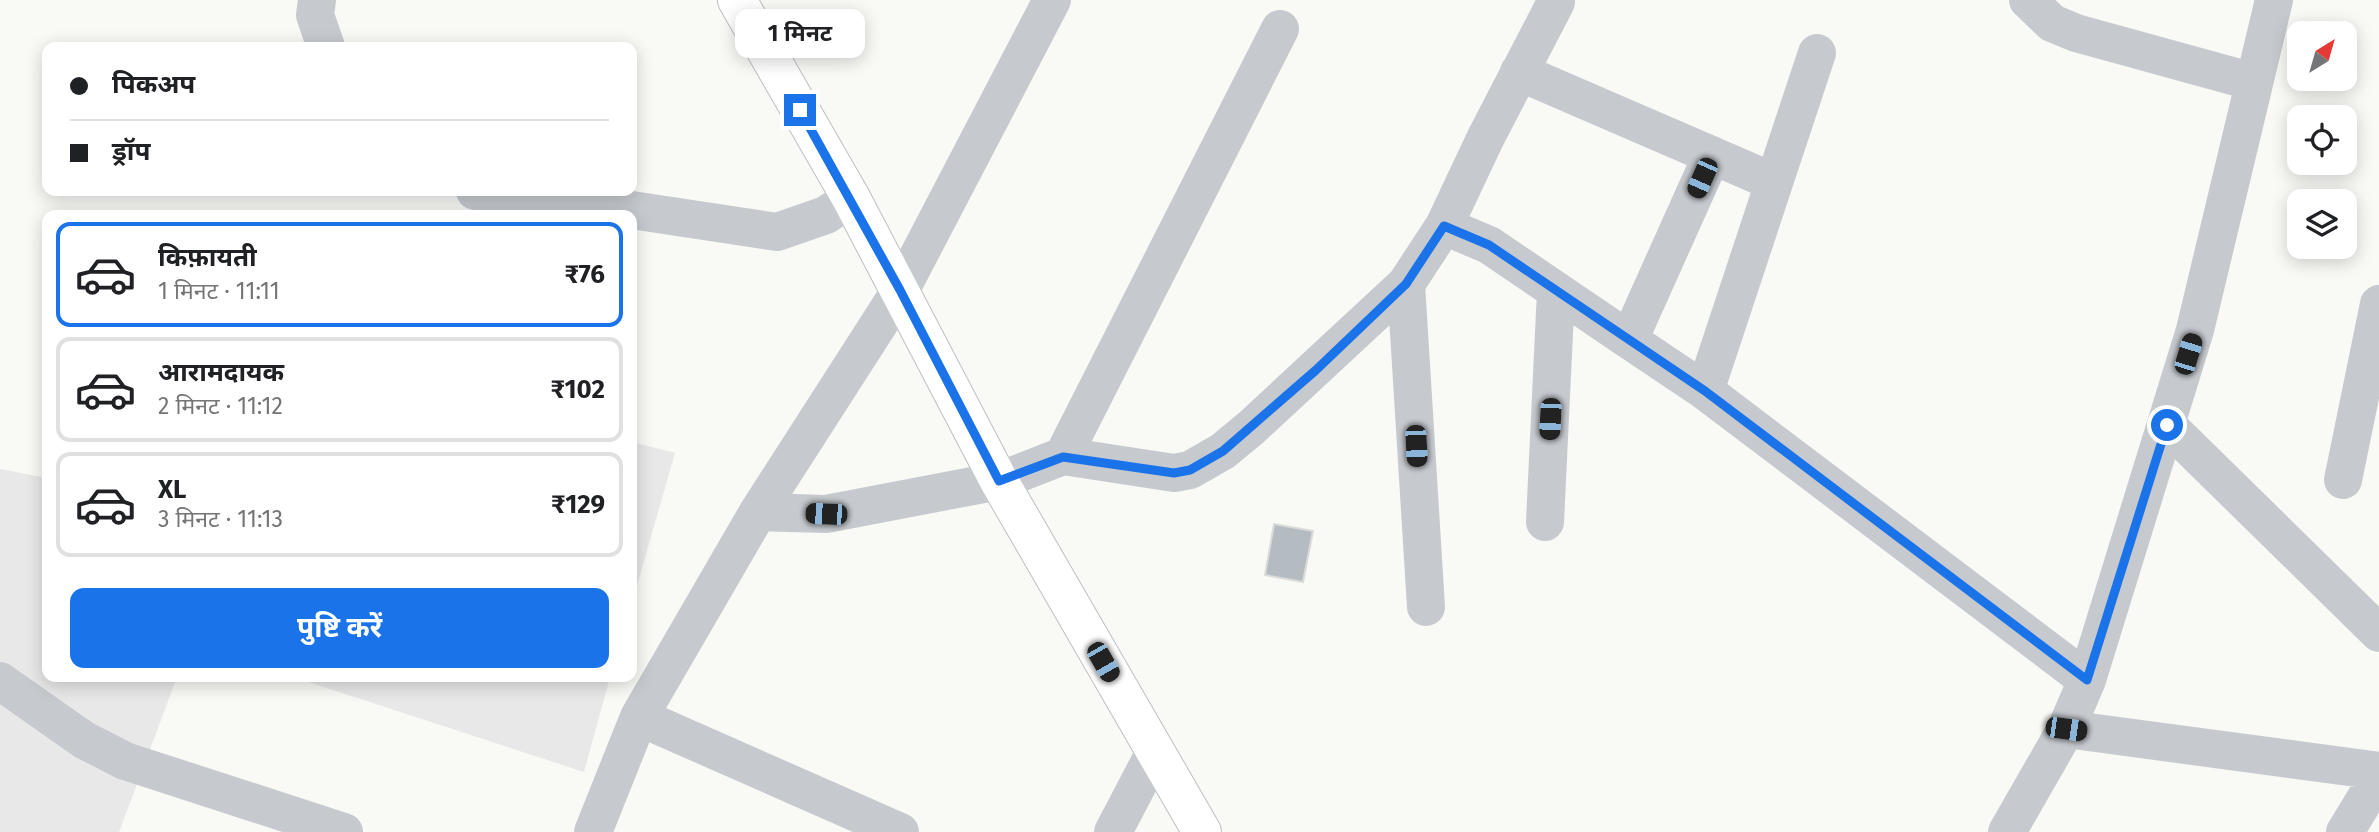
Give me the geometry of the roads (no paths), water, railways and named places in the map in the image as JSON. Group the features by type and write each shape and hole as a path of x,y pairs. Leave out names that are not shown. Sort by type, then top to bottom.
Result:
{"main road":[{"path":"737,0 851,198 999,481 1202,832"}],"street":[{"path":"317,0 315,15 324,42"},
{"path":"593,832 639,718 758,512 900,290 1052,0"},
{"path":"2028,0 2052,23 2076,33 2254,82"},
{"path":"2007,832 2066,729 2087,680 2194,330 2274,0"},
{"path":"758,512 826,514 999,481 1063,457 1174,473 1190,470 1223,451 1406,284 1444,226 1556,2"},
{"path":"1063,457 1280,29"},
{"path":"1705,391 1817,53"},
{"path":"1519,72 1774,182"},
{"path":"1629,340 1712,155"},
{"path":"538,196 631,210"},
{"path":"637,211 777,232 826,215 851,198"},
{"path":"1444,226 1489,245 1705,391 2087,680"},
{"path":"1406,284 1426,607"},
{"path":"1545,522 1556,291"},
{"path":"2343,480 2379,304"},
{"path":"2167,425 2373,613"},
{"path":"0,681 83,740 125,761 344,832"},
{"path":"639,718 900,832"},
{"path":"2066,729 2379,774 2345,832"},
{"path":"1113,832 1155,752"}]}
